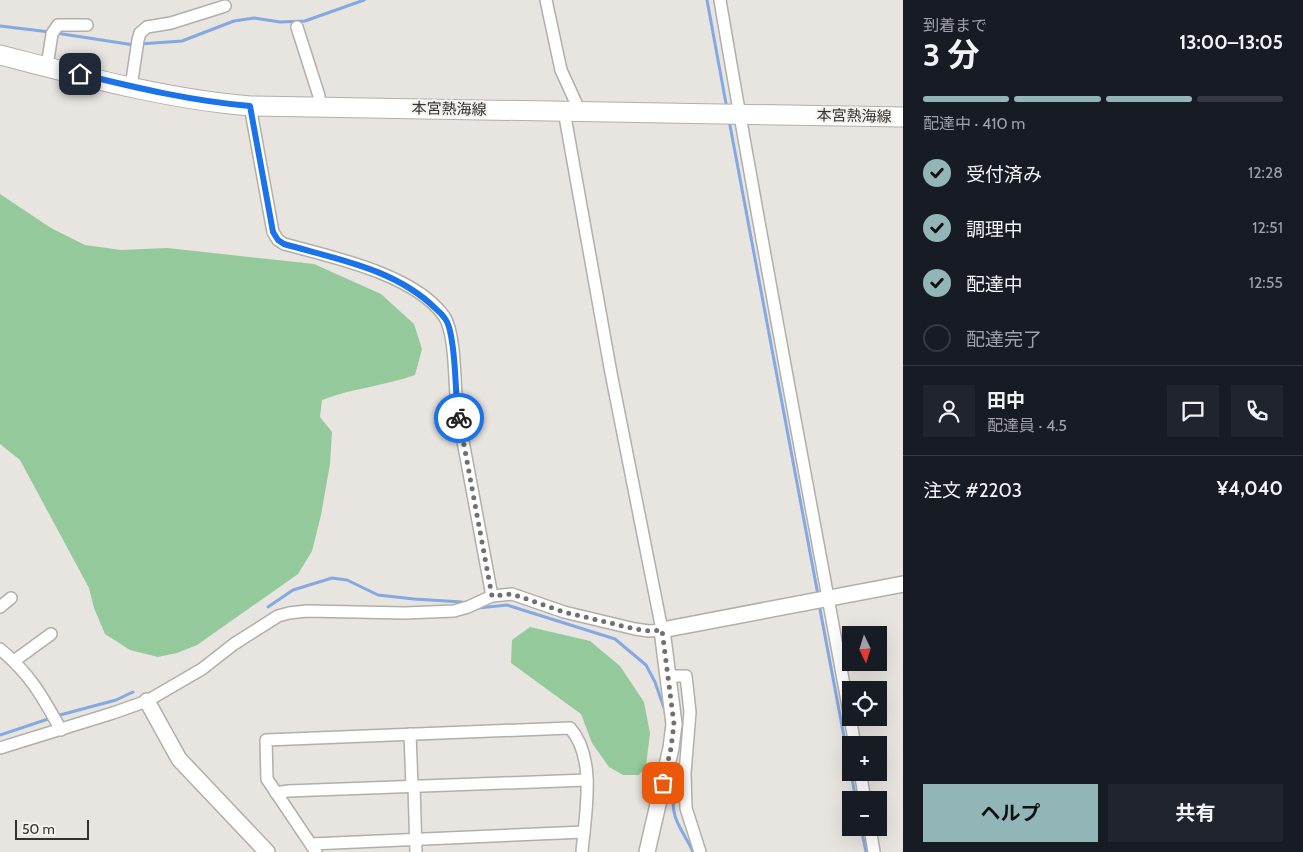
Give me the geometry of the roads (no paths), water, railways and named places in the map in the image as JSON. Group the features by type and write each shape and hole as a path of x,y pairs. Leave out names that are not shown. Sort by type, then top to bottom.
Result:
{"main road":[{"name":"本宮熱海線","path":"0,55 187,99 250,106 903,117"}],"street":[{"path":"546,0 561,70 576,103 571,111 611,373 662,630 674,724 671,748 647,852"},
{"path":"720,0 802,467 829,598 853,736"},
{"path":"131,87 140,33 147,27 171,23 225,6"},
{"path":"46,66 52,32 58,26 87,25"},
{"path":"296,26 319,96 319,107"},
{"path":"250,106 273,232 278,240 284,244 362,266 394,279 427,299 444,316 452,340 457,406 492,596"},
{"path":"0,748 147,701 202,669 234,644 278,616 307,610 405,613 454,611 492,596 512,594 564,612 649,631 903,584"},
{"path":"0,607 11,598"},
{"path":"14,661 51,634"},
{"path":"0,649 14,661 39,690 61,730"},
{"path":"668,676 686,676 690,712 686,808 700,852"},
{"path":"147,701 178,759 267,852"},
{"path":"582,852 584,832 587,780 584,753 577,736 570,728 266,740 267,779 314,848 416,839 584,832"},
{"path":"410,734 416,852"},
{"path":"276,793 288,790 587,780"},
{"path":"871,836 874,852"}],"waterway":[{"path":"140,44 182,41 234,21 254,18 280,22 305,21 364,0"},
{"path":"707,0 727,109"},
{"path":"0,26 50,32"},
{"path":"56,33 134,45"},
{"path":"729,120 818,595"},
{"path":"268,607 293,590 332,578 347,580 378,595 462,602"},
{"path":"819,604 854,791"},
{"path":"478,608 507,605 615,639 646,665 655,682 664,708"},
{"path":"0,735 60,715 116,700 133,692"},
{"path":"680,765 674,790 674,810 679,825 693,852"},
{"path":"863,836 866,852"}]}
